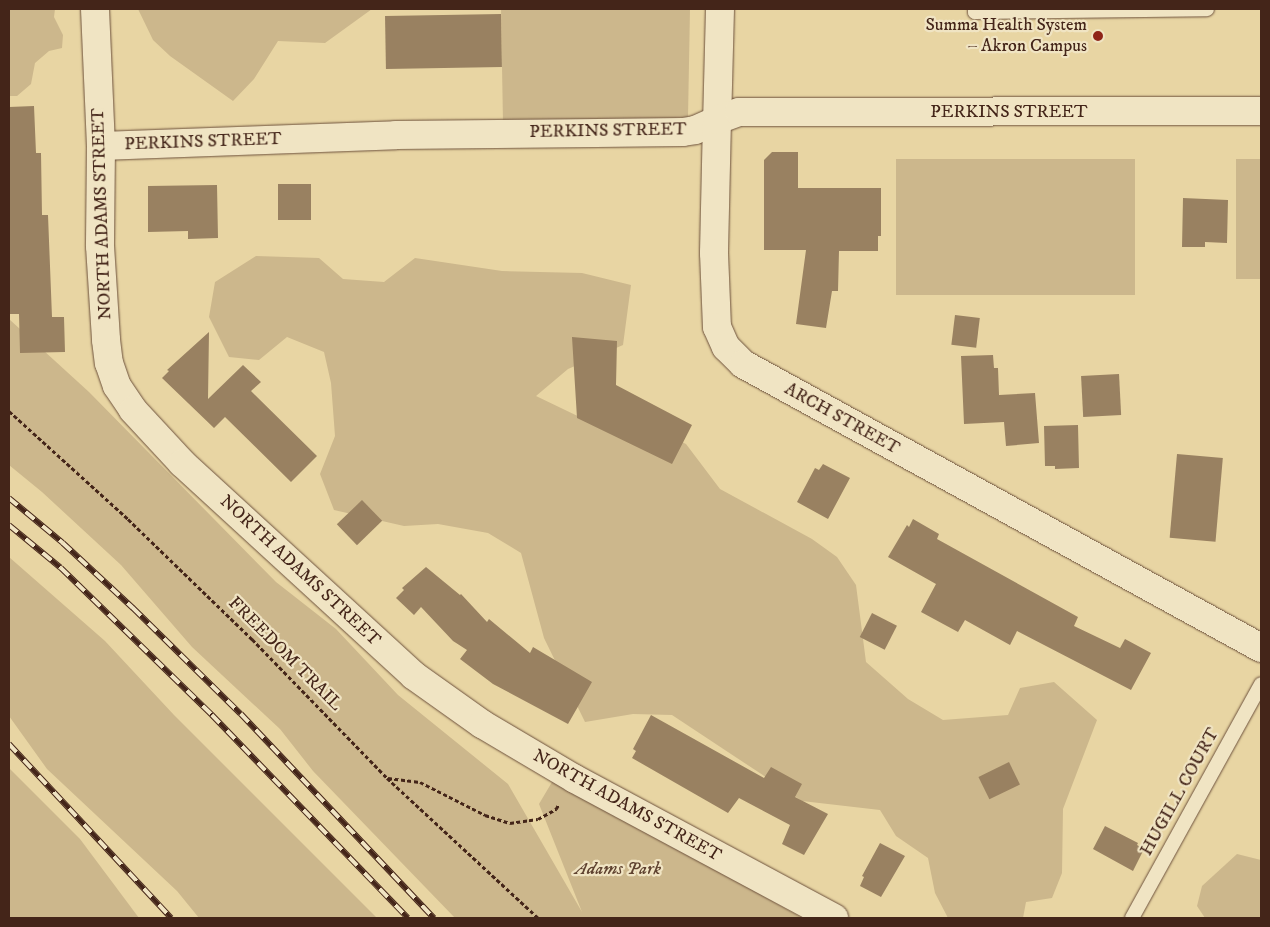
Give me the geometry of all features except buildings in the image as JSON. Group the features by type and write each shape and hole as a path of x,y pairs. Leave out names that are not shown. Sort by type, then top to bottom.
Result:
{"street":[{"name":"NORTH ADAMS STREET","path":"95,9 101,146 100,246 106,340 109,362 117,386 133,410 182,462 413,674 482,724 575,778 834,918"},
{"name":"ARCH STREET","path":"720,9 714,253 717,327 726,346 737,358 766,378 1261,648"},
{"name":"PERKINS STREET","path":"101,146 396,134 682,132 695,130 739,112 1261,111"}],"lane":[{"path":"975,9 975,12 1207,9"},
{"name":"HUGILL COURT","path":"1132,918 1261,684"}],"path":[{"name":"FREEDOM TRAIL","path":"9,411 128,519 232,619 388,778 538,918"},
{"path":"388,778 420,782 485,815 510,822 538,819 556,808 575,778"}],"green space":[{"path":"9,9 55,9 54,17 63,35 62,48 49,51 35,63 31,84 17,96 9,96"},
{"path":"138,9 372,9 325,43 278,41 254,79 233,101 170,56 153,40"},
{"path":"501,9 690,9 688,117 643,120 503,123"},
{"path":"896,159 1135,159 1135,295 896,295"},
{"path":"1236,159 1261,159 1261,279 1236,279"},
{"path":"256,256 319,258 343,279 384,282 415,258 502,271 582,273 631,285 623,345 568,369 536,396 588,421 638,420 686,444 720,489 812,539 837,557 856,585 866,662 908,699 943,720 1008,715 1020,688 1054,682 1097,720 1063,809 1062,873 1052,898 1026,902 1023,918 948,918 935,893 928,858 896,836 880,810 802,801 672,715 633,714 585,722 544,638 521,553 488,533 438,524 404,526 334,510 320,474 335,436 331,383 324,352 287,337 259,360 229,357 209,317 215,282"},
{"name":"Adams Park","path":"9,319 89,392 276,582 336,629 398,695 508,784 582,912 539,804 555,777 802,918 455,918 313,771 280,729 192,647 121,565 42,492 9,465"},
{"path":"9,557 105,641 174,715 377,918 199,918 177,891 47,769 9,716"},
{"path":"9,768 80,839 139,918 9,918"},
{"path":"1237,854 1261,860 1261,918 1205,918 1197,906 1202,886"}],"railway":[{"path":"9,498 63,543 133,608 241,714 434,918"},
{"path":"9,525 61,568 212,715 408,918"},
{"path":"9,744 171,918"}],"place":[{"name":"Summa Health System – Akron Campus","path":"1098,36"}]}
